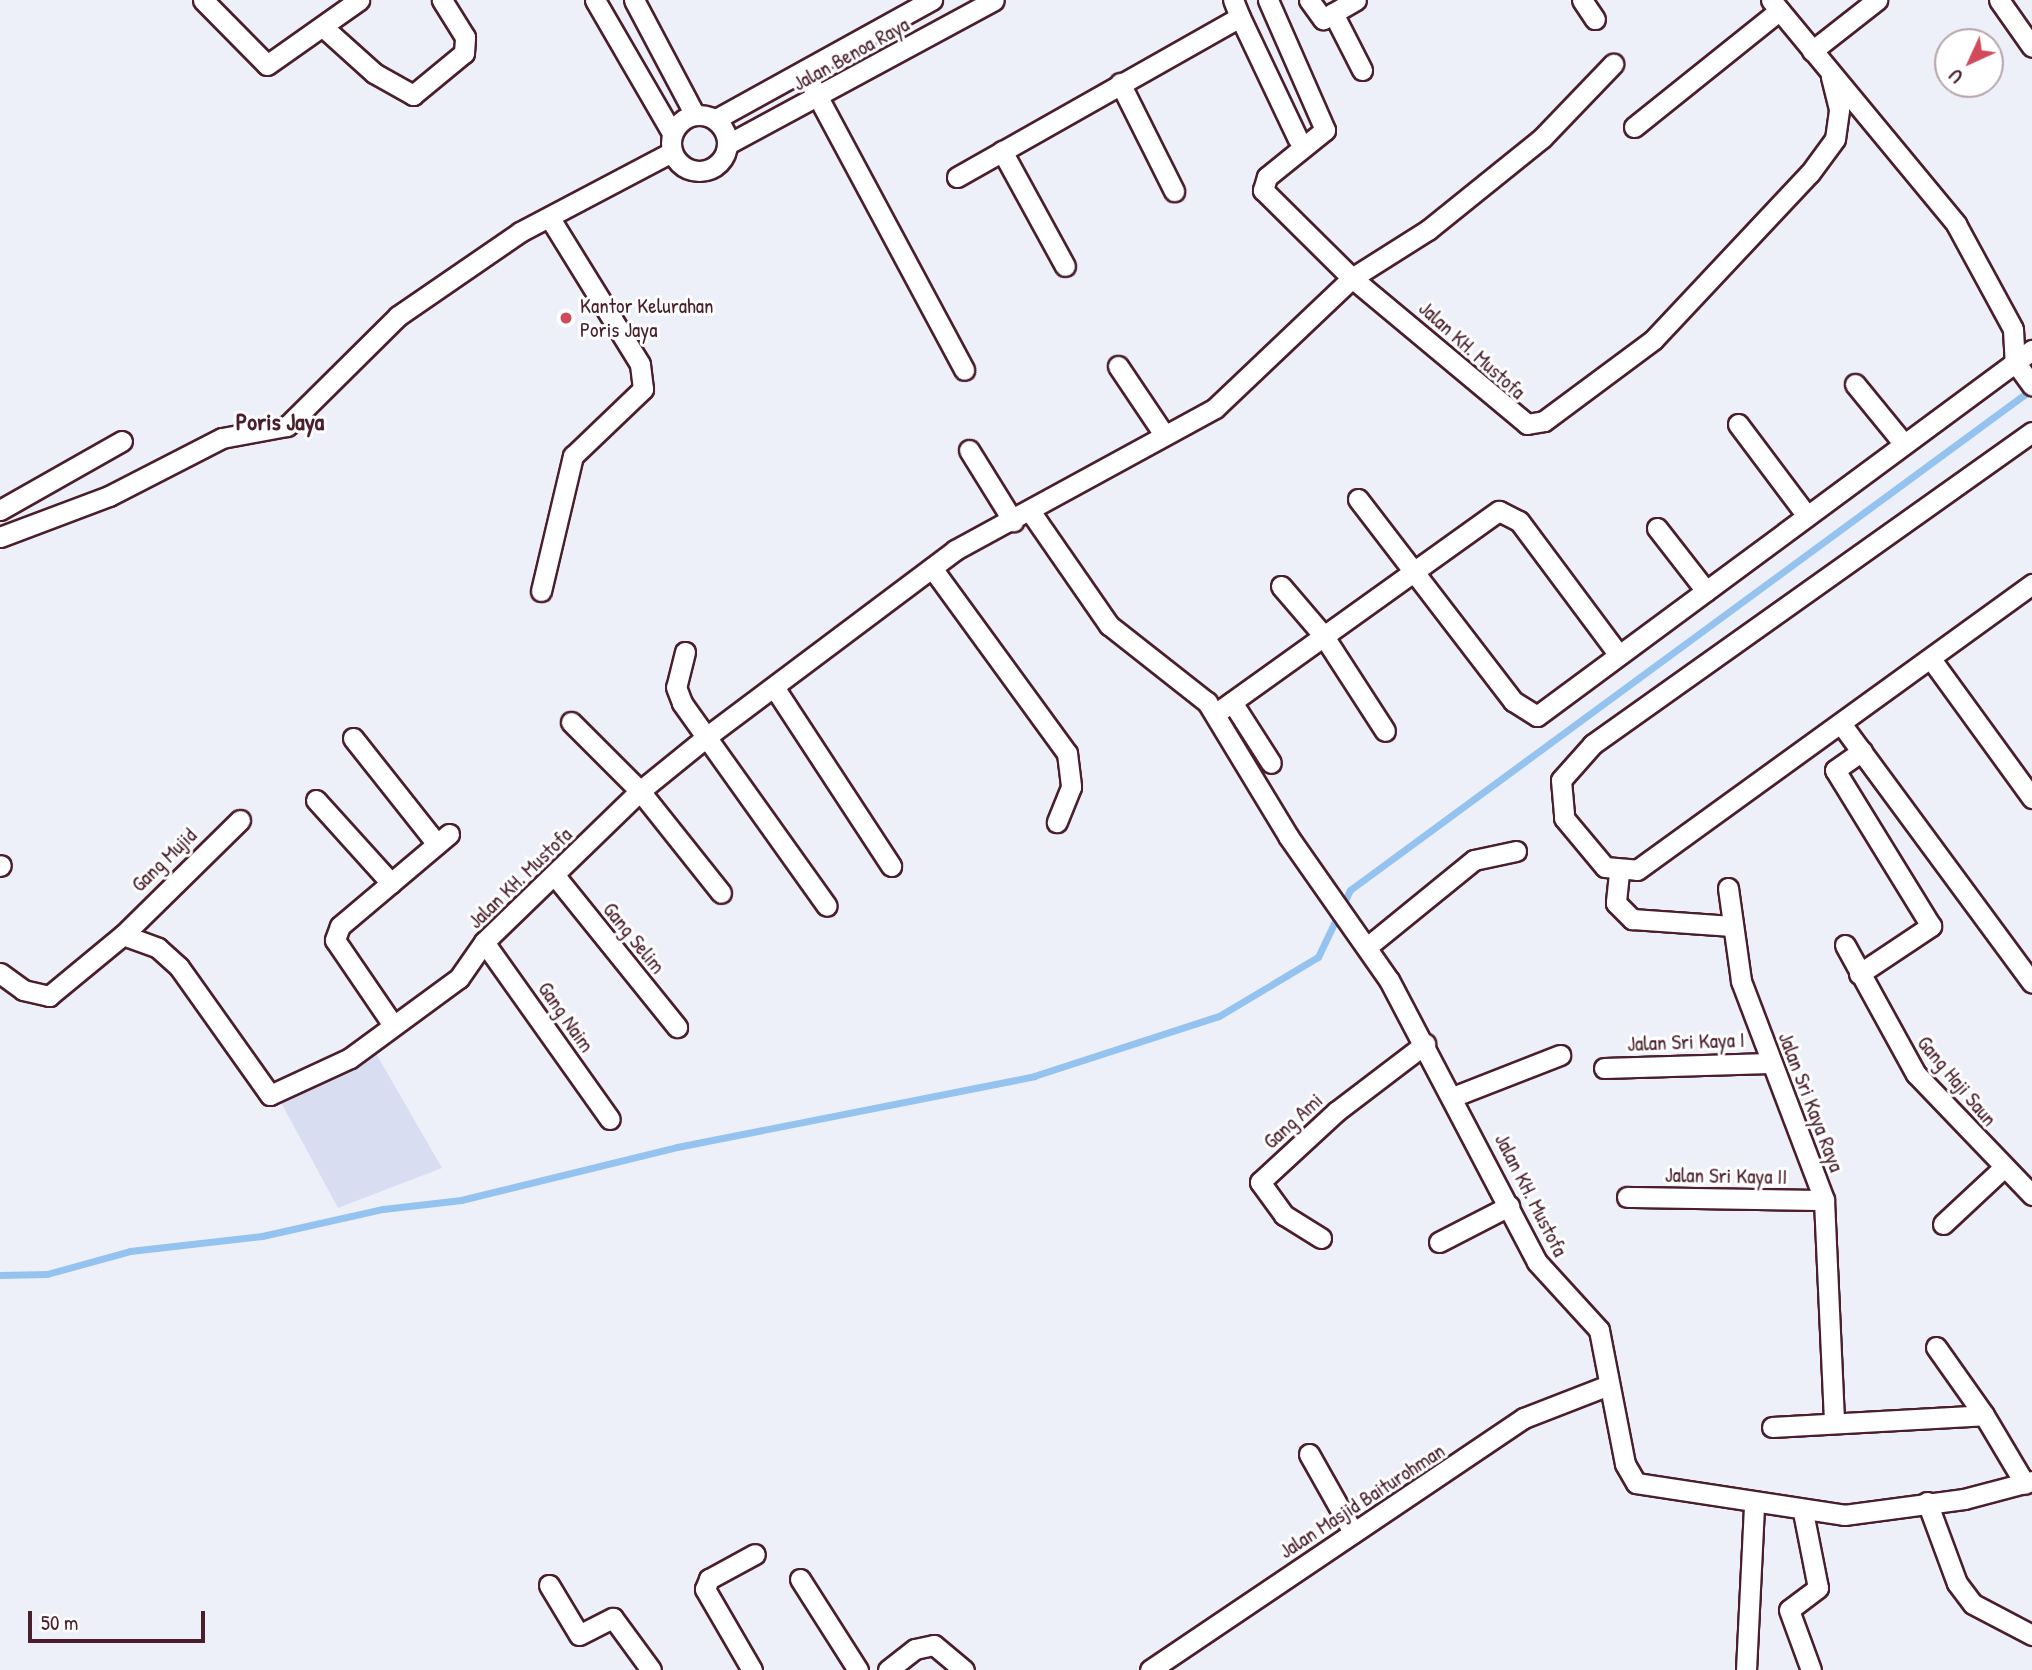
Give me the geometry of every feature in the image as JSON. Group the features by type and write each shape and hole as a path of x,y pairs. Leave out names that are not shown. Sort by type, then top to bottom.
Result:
{"street":[{"path":"203,0 267,65 359,0"},
{"path":"323,27 374,73 413,95 464,53 465,37 442,0"},
{"name":"Jalan Benoa Raya","path":"595,0 684,168 704,172 721,163 728,144 818,98 994,0"},
{"path":"634,0 695,115"},
{"name":"Jalan Benoa Raya","path":"716,119 933,0"},
{"path":"1268,0 1325,130 1261,185 1352,278 1471,198 1542,138 1613,64"},
{"path":"1308,0 1320,19 1356,0"},
{"path":"1582,0 1595,19"},
{"path":"1812,51 1877,0"},
{"path":"1998,0 2032,47"},
{"path":"1634,127 1775,5 1956,224 2013,329 2023,373"},
{"path":"957,177 1120,83 1237,8 1298,138"},
{"path":"1333,13 1362,70"},
{"path":"804,71 964,370"},
{"name":"Jalan KH. Mustofa","path":"123,935 158,948 179,967 270,1095 350,1058 459,978 484,942 556,877 640,791 709,734 932,568 1163,433 1214,408 1352,278 1518,422 1544,421 1653,340 1820,161 1837,126 1831,76"},
{"path":"1120,83 1174,191"},
{"path":"0,537 109,496 222,438 287,426 398,316 672,143 695,115"},
{"path":"695,115 716,119 728,144"},
{"path":"1002,151 1065,265"},
{"path":"541,591 573,456 643,389 640,364 550,218"},
{"path":"2013,329 2032,340"},
{"path":"1358,499 1529,715 1545,713 1904,444 2023,373 2032,350"},
{"path":"1118,366 1163,433"},
{"path":"1855,384 1904,444"},
{"path":"1738,424 1807,516"},
{"path":"2029,592 1931,659 1722,814 1637,870 1619,873 1605,867 1564,818 1558,799 1571,763 2032,432"},
{"path":"0,510 122,441"},
{"path":"969,450 1013,521"},
{"path":"1030,511 1109,625 1190,685 1215,714 1492,513 1508,513 1619,655"},
{"path":"1657,528 1706,592"},
{"path":"932,568 1067,753 1071,787 1057,822"},
{"path":"1281,586 1323,635 1385,732"},
{"path":"685,652 676,687 827,906"},
{"path":"1931,659 2032,798"},
{"path":"774,687 891,866"},
{"path":"1232,702 1271,763"},
{"name":"Jalan KH. Mustofa","path":"1215,714 1322,886 1367,947 1425,1044 1455,1097 1537,1262 1599,1330 1606,1386 1636,1483 1803,1512 1844,1515 2028,1482"},
{"path":"571,722 640,791 722,893"},
{"path":"1842,725 2032,983"},
{"path":"353,738 443,839 340,926 335,940 393,1026"},
{"path":"1859,974 1931,926 1835,770 1862,751"},
{"path":"316,800 391,883"},
{"name":"Gang Mujid","path":"123,935 240,820"},
{"path":"1367,947 1474,860 1516,851"},
{"path":"1619,873 1616,903 1632,919 1732,926"},
{"name":"Gang Selim","path":"556,877 677,1027"},
{"name":"Jalan Sri Kaya Raya","path":"1728,888 1741,981 1824,1200 1834,1423"},
{"path":"0,973 23,990 49,996 123,935"},
{"name":"Gang Naim","path":"484,942 610,1119"},
{"name":"Gang Haji Saun","path":"1845,945 1916,1074 2003,1168 2032,1195"},
{"name":"Gang Ami","path":"1321,1238 1283,1215 1260,1182 1337,1111 1425,1044"},
{"path":"1455,1097 1560,1055"},
{"name":"Jalan Sri Kaya I","path":"1604,1068 1770,1063"},
{"path":"1943,1224 2003,1168"},
{"name":"Jalan Sri Kaya II","path":"1627,1197 1824,1200"},
{"path":"1439,1242 1509,1206"},
{"path":"1936,1347 2028,1482"},
{"name":"Jalan Masjid Baiturohman","path":"1150,1670 1524,1418 1606,1386"},
{"path":"1772,1427 1984,1415"},
{"path":"1309,1454 1353,1532"},
{"path":"1927,1502 1957,1583 1973,1604 2032,1635"},
{"path":"1745,1670 1754,1504"},
{"path":"1803,1512 1818,1588 1789,1610 1811,1670"},
{"path":"752,1670 705,1589 709,1579 755,1554"},
{"path":"800,1579 858,1670"},
{"path":"549,1586 579,1635 613,1618 651,1670"},
{"path":"888,1670 934,1645 964,1670"}],"shaded area":[{"path":"374,1050 442,1168 338,1208 278,1097"}],"waterway":[{"path":"0,1275 47,1274 130,1251 262,1236 383,1209 461,1200 677,1147 1034,1076 1219,1016 1318,957 1350,890 2032,389"}],"place":[{"name":"Kantor Kelurahan Poris Jaya","path":"566,318"}],"district":[{"name":"Poris Jaya","path":"280,422"}]}
